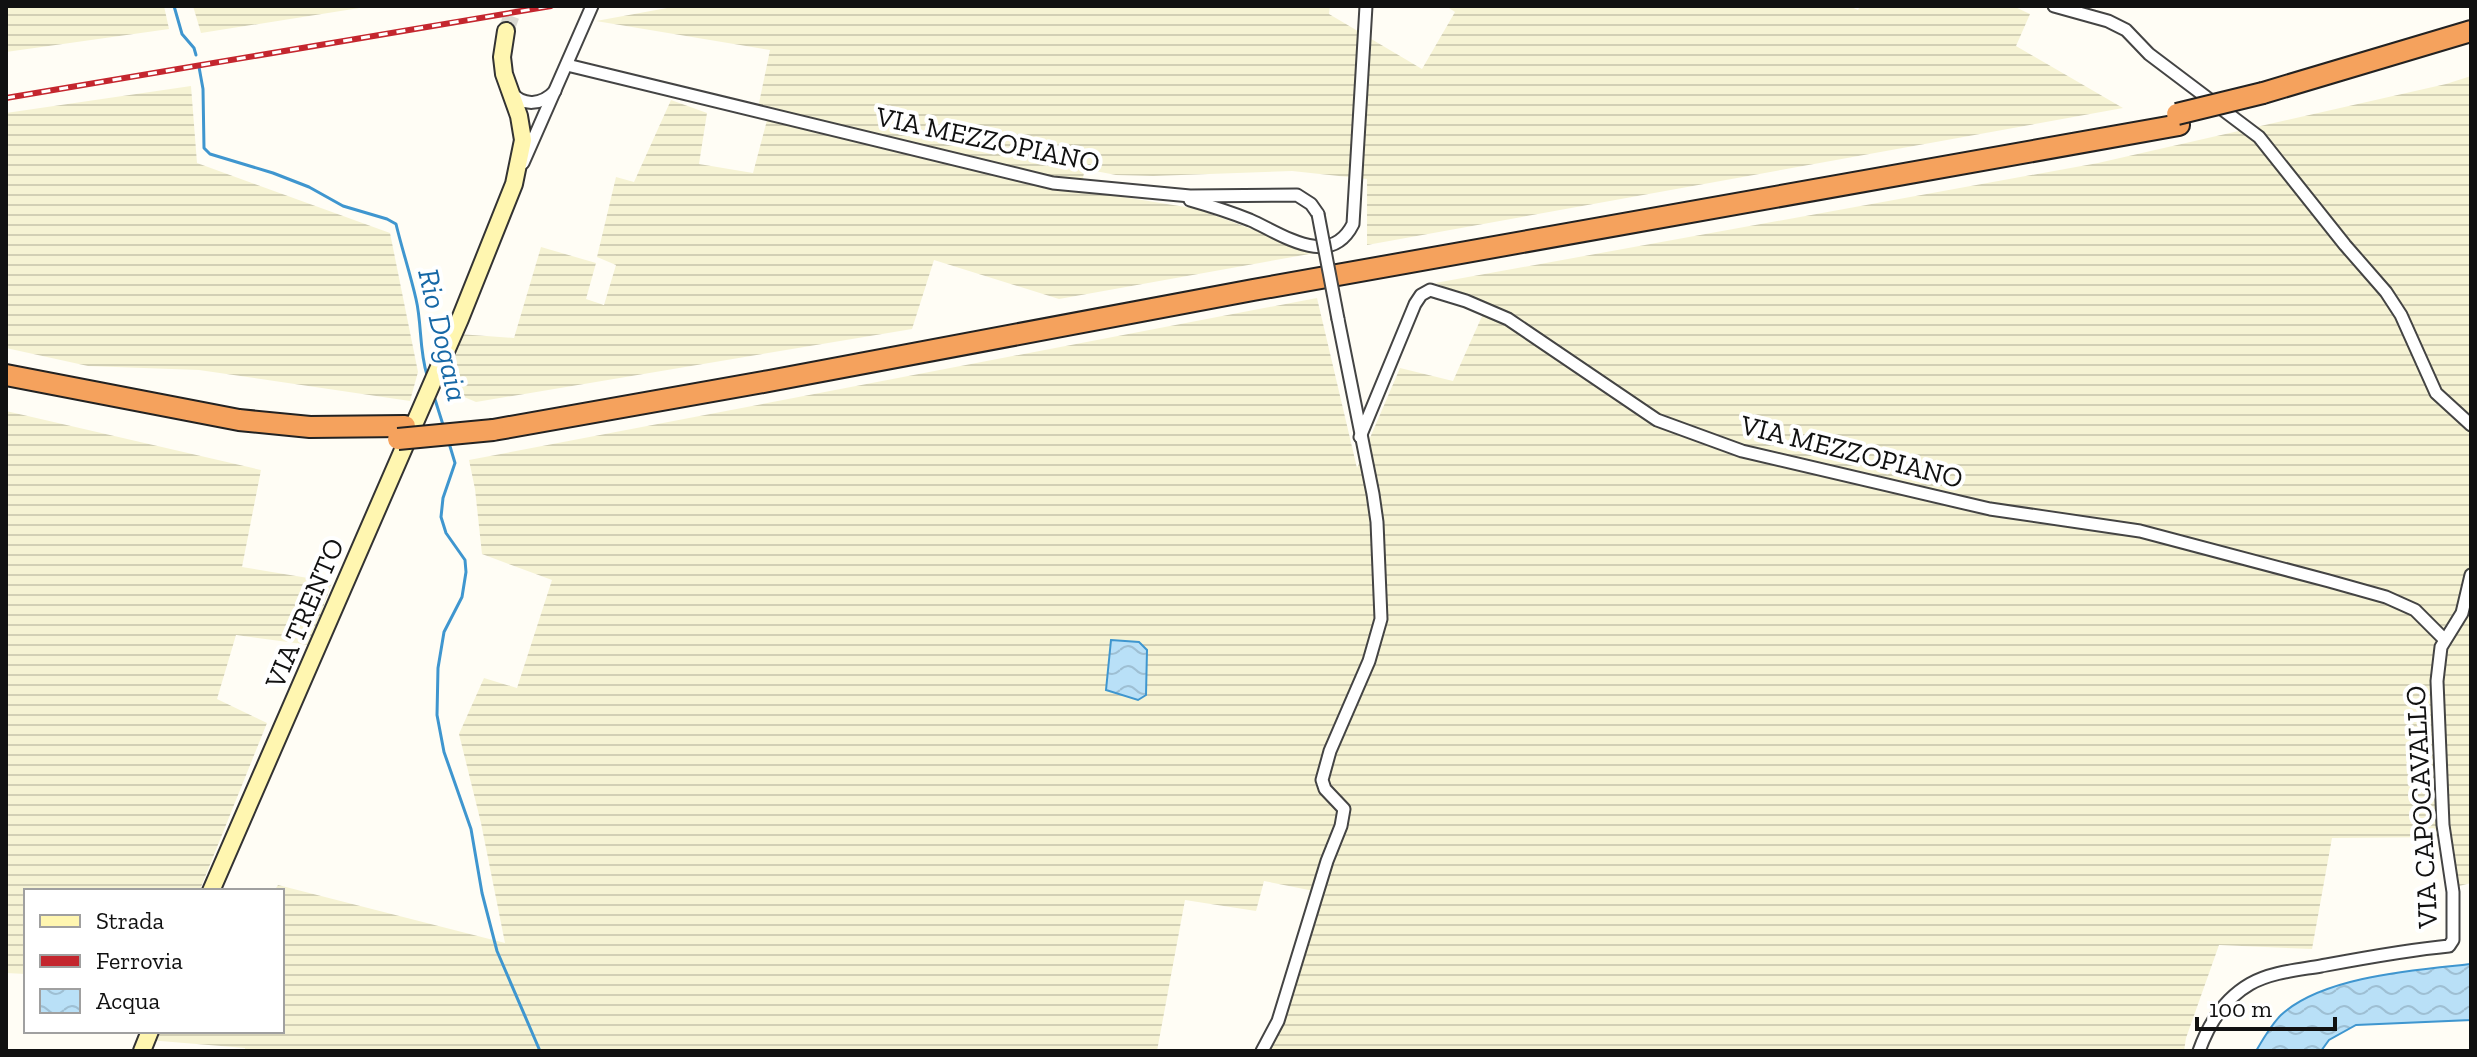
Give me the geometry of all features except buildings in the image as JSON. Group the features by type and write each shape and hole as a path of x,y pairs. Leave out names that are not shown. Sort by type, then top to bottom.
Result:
{"highway":[{"path":"2264,99 2471,31"},
{"path":"6,387 231,431 335,440 492,424 769,381 2178,119 2399,67 2471,44"},
{"path":"6,375 239,420 402,433"}],"street":[{"path":"506,31 502,57 508,88 519,116 532,122 555,91 592,6"},
{"path":"1166,194 1224,209 1308,245 1328,246 1346,237 1353,224 1366,6"},
{"path":"2054,6 2108,21 2126,30 2149,54 2259,137 2386,292 2401,315 2436,393 2471,425"},
{"name":"VIA MEZZOPIANO","path":"567,65 1053,183 1190,196 1297,195 1311,204 1318,214 1373,494 1381,619 1369,661 1330,751 1322,780 1325,789 1344,809 1341,826 1278,1021 1262,1051"},
{"path":"508,88 521,101 542,107"},
{"path":"519,116 524,108 542,107"},
{"path":"514,184 542,107"},
{"name":"VIA TRENTO","path":"212,889 444,355 514,184 523,140 519,116"},
{"name":"VIA MEZZOPIANO","path":"1360,437 1415,304 1421,295 1430,290 1508,319 1657,420 1704,438 1742,451 1990,509 2140,531 2329,581 2386,597 2415,610 2444,639"},
{"name":"VIA CAPOCAVALLO","path":"2199,1051 2206,1031 2219,1010 2251,983 2275,974 2414,949 2449,946 2453,940 2453,892 2443,825 2439,658 2444,639 2462,613 2471,575"}],"shaded area":[{"path":"6,6 164,6 169,29 6,52"},
{"path":"193,6 372,6 201,33"},
{"path":"678,6 1330,6 1329,14 1422,69 1455,12 1446,6 1849,6 1858,10 1860,6 2013,6 2030,14 2016,46 2123,108 1367,245 1367,179 1292,171 1153,176 1116,175 1085,169 1080,190 1198,209 1315,253 1059,299 934,260 912,329 476,402 457,394 437,354 445,333 514,338 541,247 596,263 586,299 604,305 616,265 597,257 616,177 634,182 671,100 707,113 699,164 753,173 770,109 758,108 770,50 596,21"},
{"path":"2471,76 2471,883 2459,886 2450,837 2332,838 2312,949 2219,945 2184,1051 1268,1051 1280,1030 1319,892 1264,881 1256,911 1185,900 1157,1051 245,1051 245,1048 136,1039 139,1033 284,1033 284,889 275,889 278,885 505,943 459,734 484,678 517,688 552,580 482,554 469,460 1317,298 1357,468 1400,368 1453,381 1487,305 1435,283 2098,163"},
{"path":"191,86 197,163 390,233 418,372 410,401 199,370 88,366 6,348 6,113"},
{"path":"6,411 261,470 242,567 332,582 310,645 236,635 217,699 267,723 201,887 206,889 24,889 24,974 6,973"}],"water":[{"path":"1111,640 1139,642 1147,650 1146,695 1138,700 1106,690"},
{"path":"2471,964 2471,1020 2356,1025 2329,1040 2321,1051 2256,1051 2281,1015 2321,991 2371,977"}],"waterway":[{"name":"Rio Dogaia","path":"174,6 182,34 196,55"},
{"name":"Rio Dogaia","path":"199,67 203,89 204,148 210,154 273,173 309,187 343,206 396,224 416,299 427,375"},
{"name":"Rio Dogaia","path":"433,393 444,428"},
{"name":"Rio Dogaia","path":"449,443 455,463 443,498 441,517 446,533 465,560 466,572 462,597 444,632 438,668 437,715 444,752 471,829 482,893 497,951 540,1051"}],"tunnel":[{"path":"506,31 515,6"}],"railway":[{"path":"6,98 551,6"}]}
